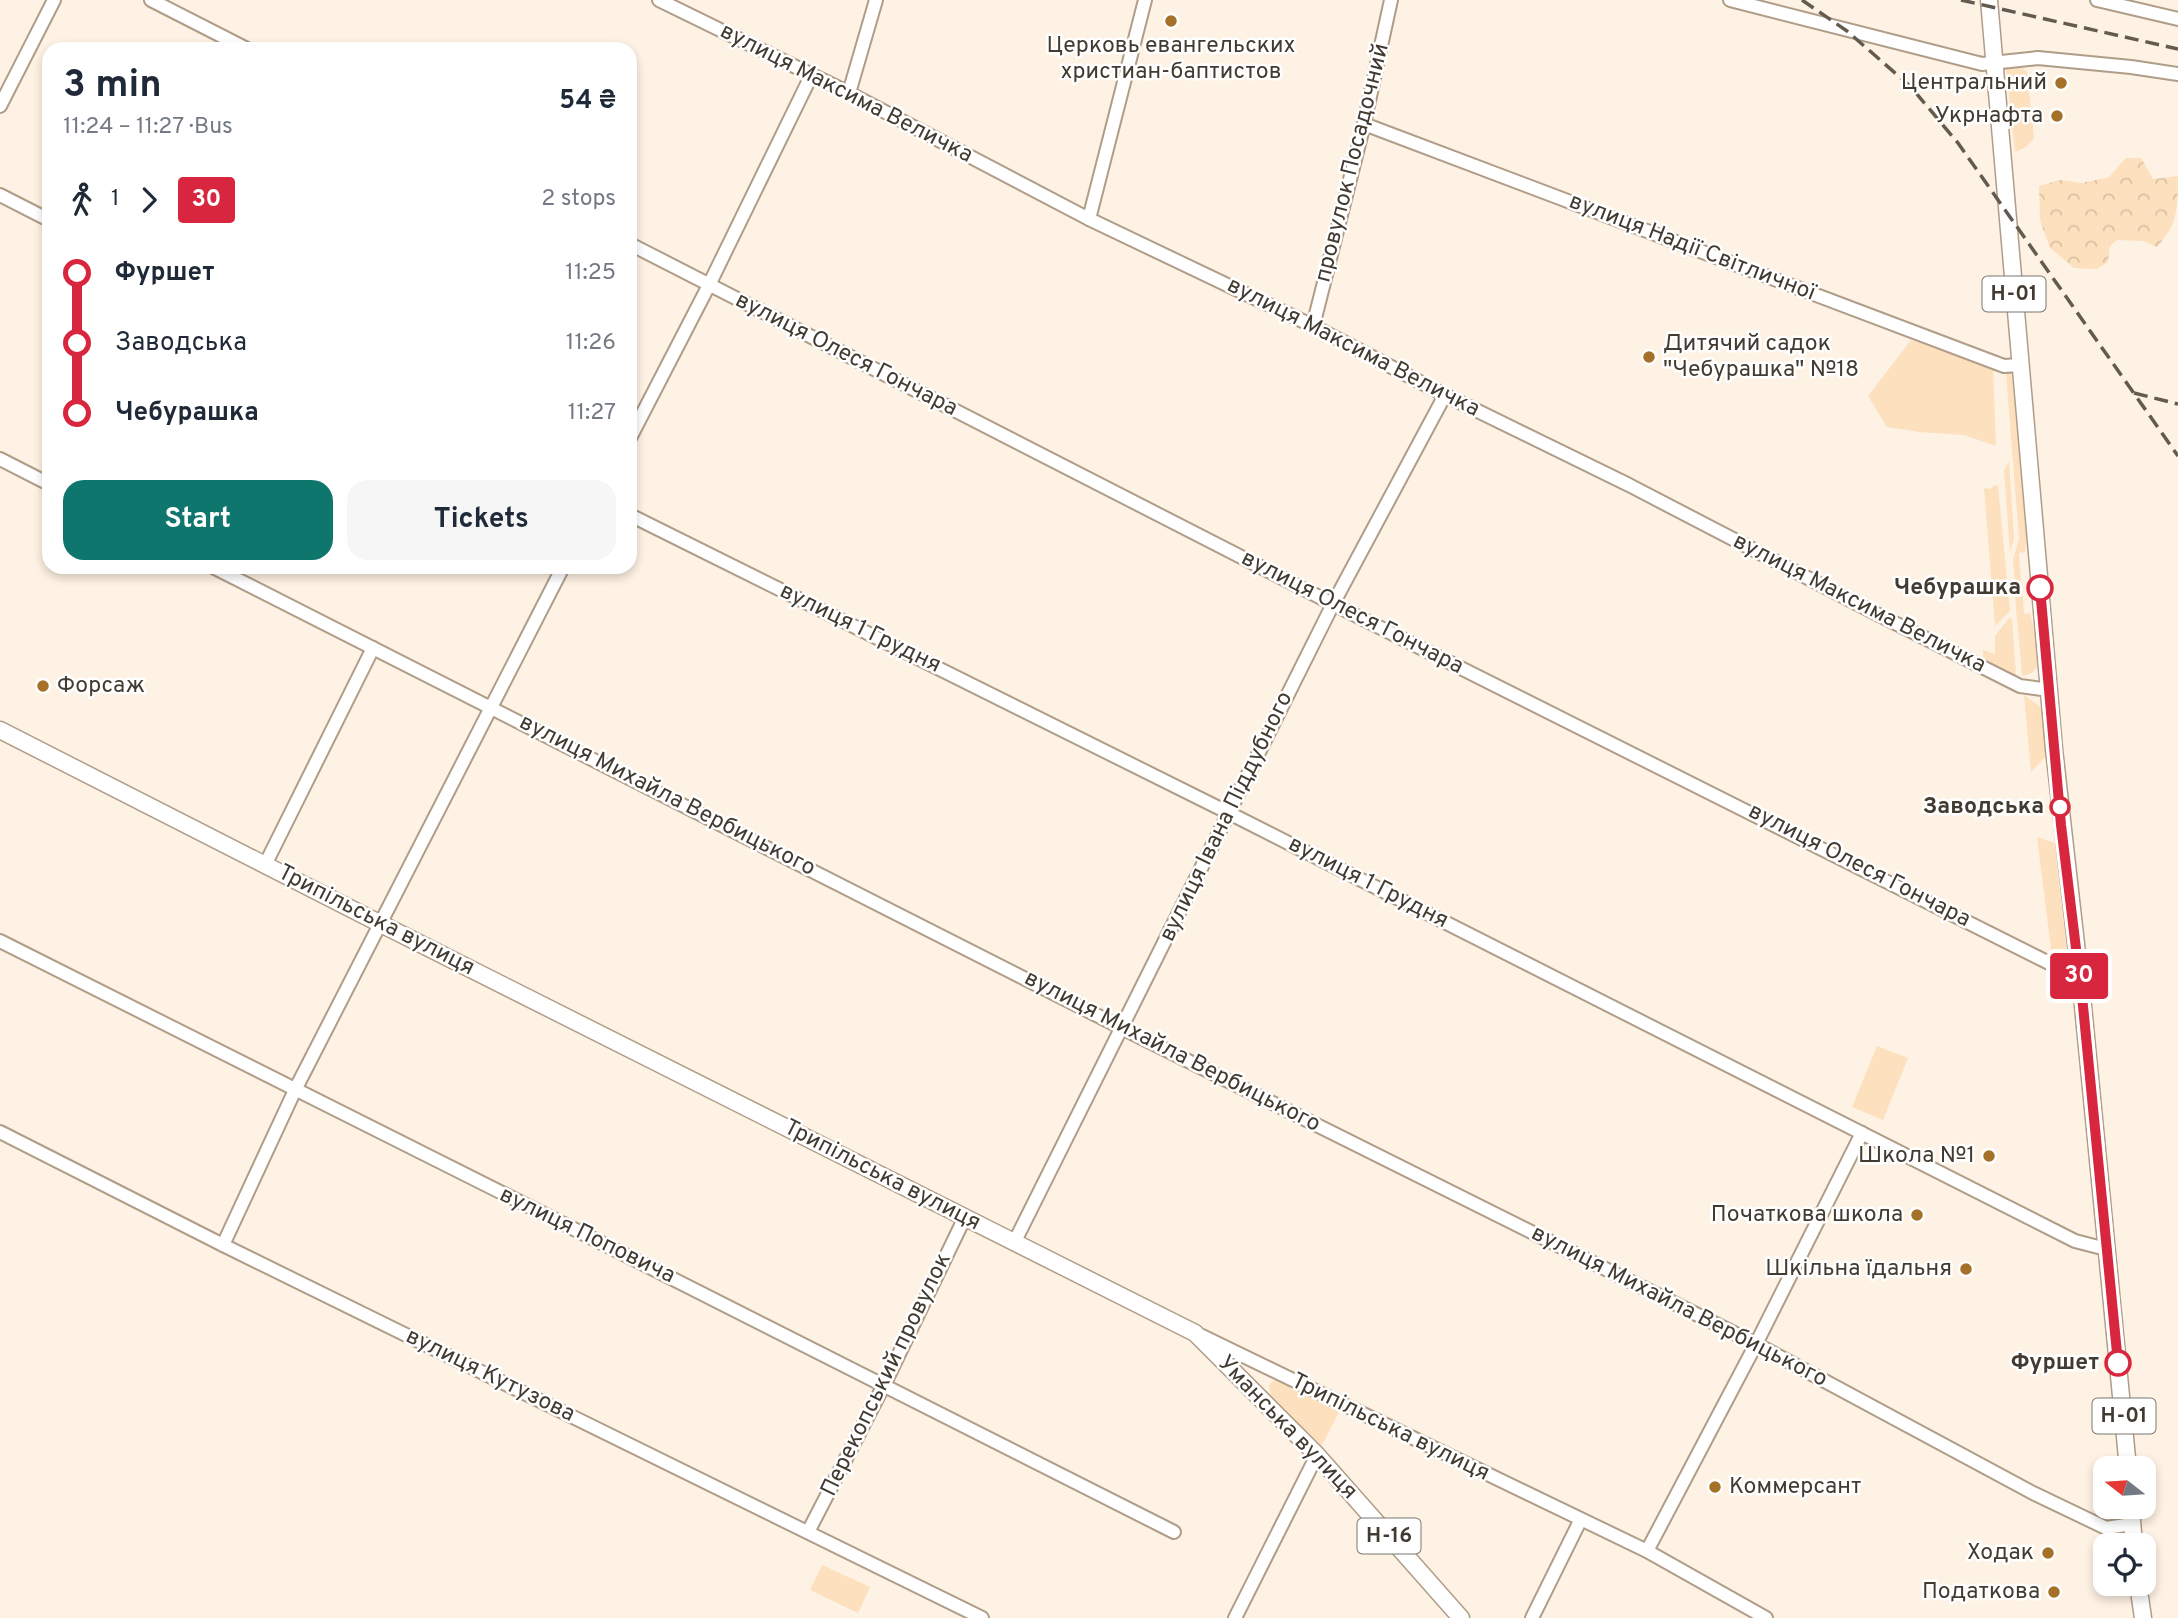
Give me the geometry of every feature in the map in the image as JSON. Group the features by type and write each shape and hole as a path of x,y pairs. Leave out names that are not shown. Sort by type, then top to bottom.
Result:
{"main road":[{"name":"Н-01","path":"1989,0 2063,844 2127,1456"},
{"name":"Трипільська вулиця","path":"0,730 1195,1333"},
{"name":"Уманська вулиця","path":"1195,1333 1317,1455 1461,1618"},
{"path":"2132,1519 2133,1533"},
{"path":"2140,1596 2143,1618"}],"street":[{"path":"0,106 54,0"},
{"path":"151,0 233,42"},
{"name":"вулиця Максима Величка","path":"659,0 849,93 1089,219 1313,326 1445,395 1629,485 2020,686 2049,690"},
{"path":"849,93 876,0"},
{"path":"1089,219 1145,0"},
{"name":"провулок Посадочний","path":"1313,326 1364,124 1391,0"},
{"path":"1730,0 1982,64 2038,58 2178,74"},
{"path":"2097,0 2178,19"},
{"path":"637,424 709,285 811,76"},
{"name":"вулиця Надії Світличної","path":"1364,124 2004,366 2020,365"},
{"path":"0,195 42,216"},
{"name":"вулиця Олеся Гончара","path":"637,248 1333,604 2049,963 2078,968"},
{"name":"вулиця Івана Піддубного","path":"1014,1242 1333,604 1445,395"},
{"path":"0,459 42,480"},
{"name":"вулиця 1 Грудня","path":"637,518 1229,813 2075,1241 2106,1249"},
{"name":"вулиця Михайла Вербицького","path":"227,574 492,706 1122,1028 1756,1343 2033,1493 2106,1528 2132,1524"},
{"path":"223,1245 295,1090 559,574"},
{"path":"265,865 373,648"},
{"name":"вулиця Поповича","path":"0,941 885,1384 1174,1532"},
{"name":"вулиця Кутузова","path":"0,1132 223,1245 982,1618"},
{"path":"1647,1551 1862,1133"},
{"name":"Перекопський провулок","path":"808,1532 885,1384 965,1217"},
{"name":"Трипільська вулиця","path":"1195,1333 1647,1551 1766,1618"},
{"path":"1235,1618 1317,1455"},
{"path":"1532,1618 1580,1521"}],"green space":[{"path":"2017,66 2027,72 2034,138 2026,147 2015,152 2006,68"},
{"path":"2126,158 2141,158 2153,179 2178,176 2177,206 2173,223 2157,247 2143,241 2117,240 2110,246 2108,262 2097,269 2074,268 2050,248 2040,220 2039,186 2060,180 2082,183 2109,177"},
{"path":"1911,340 1993,365 1996,446 1964,435 1887,427 1868,396"},
{"path":"2012,372 2027,535 2025,552 2019,553 2021,583 2015,583 2013,560 2019,539 2006,373"},
{"path":"2009,461 2014,539 2010,551 2004,471"},
{"path":"1994,485 1998,486 2010,611 1995,626 1984,488 1991,489"},
{"path":"2023,596 2024,614 2030,613 2038,644 2039,663 2032,672 2022,676 2015,597"},
{"path":"2009,618 2012,619 2016,675 2003,671 1983,658 1983,650 1995,654 1995,636"},
{"path":"2024,695 2042,708 2048,754 2031,772"},
{"path":"2037,837 2055,843 2066,945 2065,951 2052,957"},
{"path":"1877,1046 1908,1058 1883,1120 1852,1107"},
{"path":"1276,1380 1341,1408 1320,1449 1271,1397 1269,1385"},
{"path":"822,1565 870,1587 858,1613 810,1590"}],"railway":[{"path":"1802,0 1847,31 1910,86 1958,143 2178,456"},
{"path":"1961,0 2178,49"},
{"path":"2134,393 2178,404"}],"bus line":[{"name":"30","path":"2040,588 2061,825 2083,1006 2118,1363"}],"place":[{"name":"Церковь евангельских христиан-баптистов","path":"1171,21"},
{"name":"Центральний","path":"2061,83"},
{"name":"Укрнафта","path":"2057,116"},
{"name":"Дитячий садок \"Чебурашка\" №18","path":"1649,357"},
{"name":"Чебурашка","path":"2040,588"},
{"name":"Форсаж","path":"43,686"},
{"name":"Заводська","path":"2060,807"},
{"name":"Школа №1","path":"1989,1156"},
{"name":"Початкова школа","path":"1917,1215"},
{"name":"Шкільна їдальня","path":"1966,1269"},
{"name":"Фуршет","path":"2118,1363"},
{"name":"Коммерсант","path":"1715,1487"},
{"name":"Ходак","path":"2048,1553"},
{"name":"Податкова","path":"2054,1592"}]}
